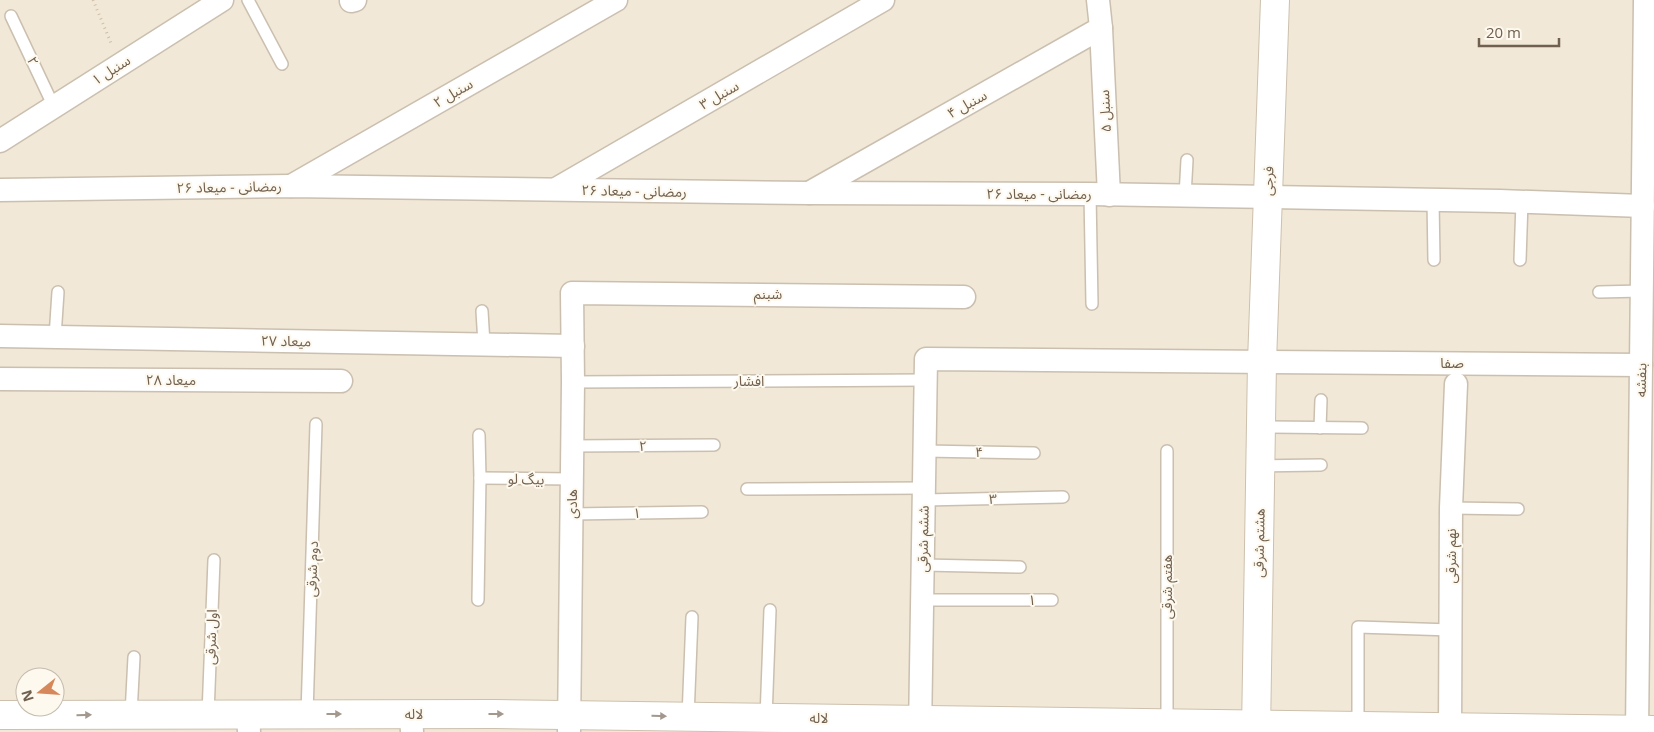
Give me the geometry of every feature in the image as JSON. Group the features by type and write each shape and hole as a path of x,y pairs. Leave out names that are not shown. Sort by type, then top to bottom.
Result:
{"street":[{"name":"سنبل ۱","path":"0,141 222,0"},
{"name":"سنبل ۲","path":"290,186 616,0"},
{"name":"سنبل ۳","path":"555,190 883,0"},
{"path":"1098,0 1101,28"},
{"name":"فرجی","path":"1262,362 1275,0"},
{"name":"بنفشه","path":"1643,731 1647,435 1641,365 1648,332 1642,291 1648,235 1643,206 1649,182 1645,0"},
{"name":"سنبل ۴","path":"808,193 1101,28"},
{"name":"سنبل ۵","path":"1100,195 1101,28"},
{"name":"رمضانی - میعاد ۲۶","path":"0,190 290,186 1185,196 1643,206"},
{"name":"شبنم","path":"572,293 964,296"},
{"name":"هادی","path":"569,724 573,382 572,293"},
{"name":"میعاد ۲۷","path":"0,336 572,346"},
{"name":"صفا","path":"926,370 1262,362 1641,365"},
{"name":"هشتم شرقی","path":"1256,728 1262,362"},
{"name":"ششم شرقی","path":"920,726 926,370"},
{"name":"میعاد ۲۸","path":"0,379 342,381"},
{"name":"نهم شرقی","path":"1450,730 1451,508 1456,384"},
{"name":"لاله","path":"0,716 208,714 249,723 307,714 412,723 569,724 688,717 766,718 920,726 1167,723 1256,728 1358,726 1450,730 1643,731"}],"lane":[{"path":"248,0 282,64"},
{"name":"۲","path":"11,16 54,107"},
{"path":"1185,196 1187,160"},
{"path":"1092,304 1100,195"},
{"path":"1433,200 1434,260"},
{"path":"1520,260 1522,202"},
{"path":"1599,292 1642,291"},
{"path":"55,337 58,292"},
{"path":"482,311 484,344"},
{"name":"افشار","path":"573,382 926,370"},
{"path":"1320,428 1321,400"},
{"name":"دوم شرقی","path":"307,714 316,424"},
{"path":"1261,427 1362,428"},
{"path":"478,435 480,478 478,600"},
{"name":"۲","path":"572,446 714,445"},
{"name":"۴","path":"925,451 1034,453"},
{"name":"هفتم شرقی","path":"1167,451 1167,723"},
{"path":"1260,466 1321,465"},
{"name":"بیگ لو","path":"480,478 572,479"},
{"name":"۳","path":"747,489 1062,497"},
{"path":"1451,508 1518,509"},
{"name":"۱","path":"572,514 702,512"},
{"name":"اول شرقی","path":"208,714 214,560"},
{"path":"923,565 1020,566"},
{"name":"۱","path":"922,600 1052,600"},
{"path":"766,718 770,610"},
{"path":"688,717 692,617"},
{"path":"1358,726 1358,628 1451,630"},
{"path":"131,714 134,657"}],"path":[{"path":"93,0 120,65"}],"shaded area":[{"path":"0,0 1654,0 1654,732 0,732"}]}
